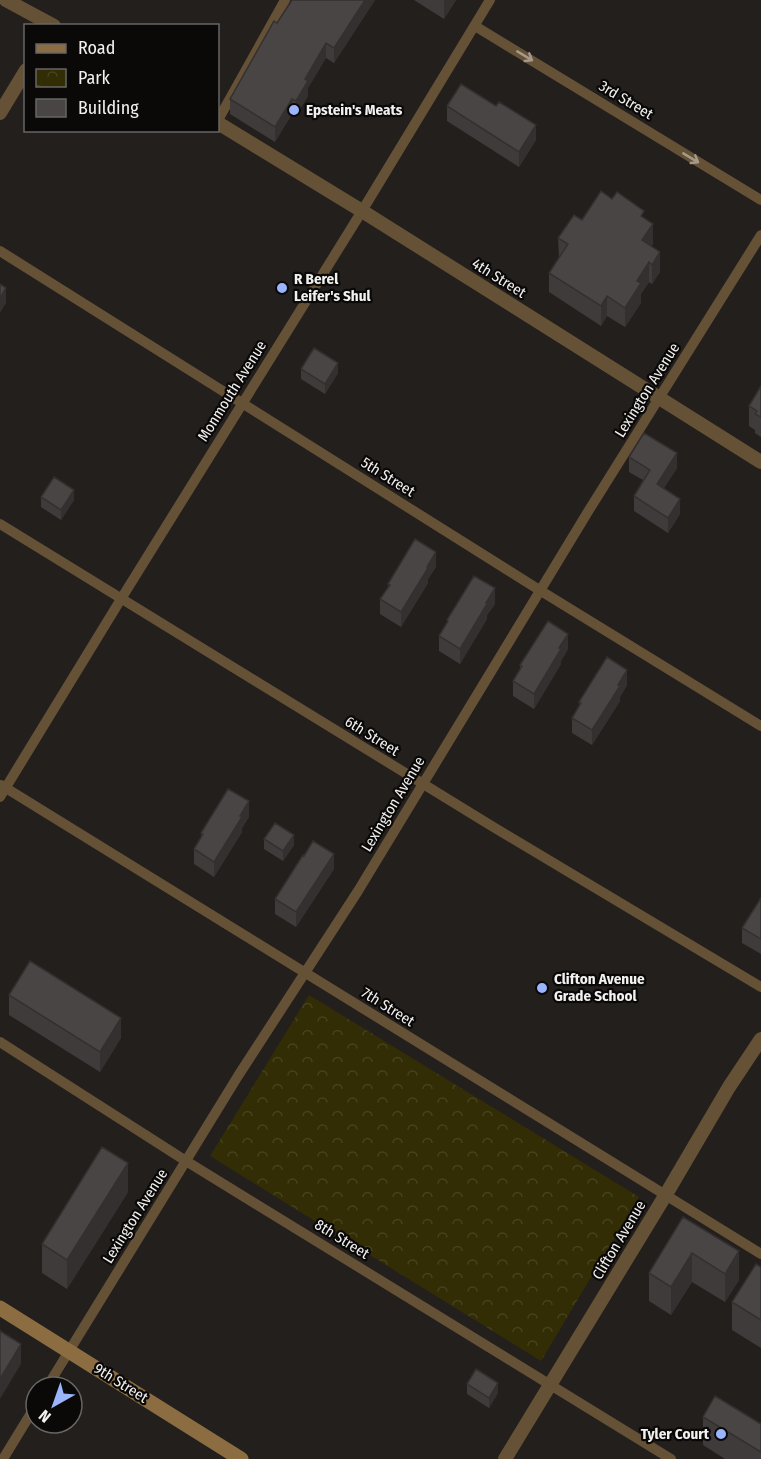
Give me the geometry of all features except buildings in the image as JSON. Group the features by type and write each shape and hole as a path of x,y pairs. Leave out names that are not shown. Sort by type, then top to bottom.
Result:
{"main road":[{"name":"9th Street","path":"0,1308 241,1459"}],"street":[{"path":"6,0 51,24"},
{"path":"24,0 52,24"},
{"path":"219,120 285,0"},
{"name":"Monmouth Avenue","path":"2,790 362,211 490,0"},
{"name":"3rd Street","path":"475,26 761,200"},
{"path":"0,112 24,73"},
{"name":"4th Street","path":"219,123 761,462"},
{"name":"Lexington Avenue","path":"54,1375 238,1076 358,891 589,510 761,235"},
{"name":"5th Street","path":"0,251 541,591 761,726"},
{"name":"6th Street","path":"0,524 423,784 761,987"},
{"name":"7th Street","path":"2,790 305,973 761,1254"},
{"name":"Clifton Avenue","path":"505,1459 729,1088 761,1039"},
{"name":"8th Street","path":"0,1042 186,1161 671,1459"},
{"path":"3,1459 24,1425"}],"green space":[{"path":"309,995 639,1197 541,1361 210,1156"}],"place":[{"name":"Epstein's Meats","path":"294,110"},
{"name":"R Berel Leifer's Shul","path":"282,288"},
{"name":"Clifton Avenue Grade School","path":"542,988"},
{"name":"Tyler Court","path":"721,1434"}]}
